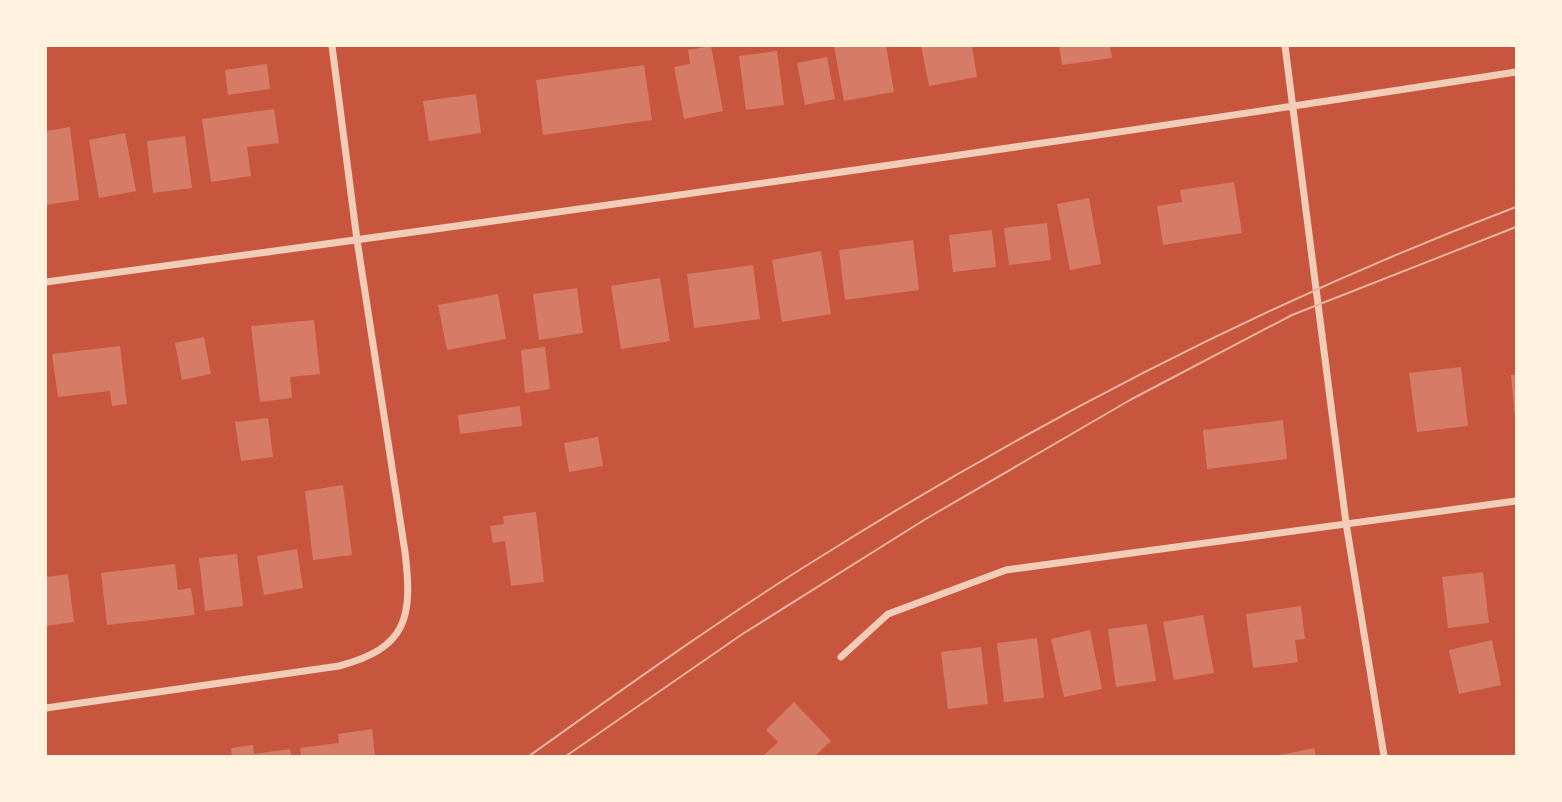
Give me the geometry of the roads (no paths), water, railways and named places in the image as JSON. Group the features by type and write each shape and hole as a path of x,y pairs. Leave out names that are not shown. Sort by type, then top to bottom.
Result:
{"street":[{"path":"46,708 339,666 374,655 396,635 407,609 408,580 357,240 332,46"},
{"path":"1285,46 1346,523 1384,757"},
{"path":"46,282 357,240 1517,72"},
{"path":"841,657 888,614 1006,570 1517,501"}],"tram line":[{"path":"529,756 749,602 991,455 1162,363 1249,321 1337,280 1516,207"},
{"path":"566,756 741,635 924,520 1130,400 1292,315 1516,227"}]}
